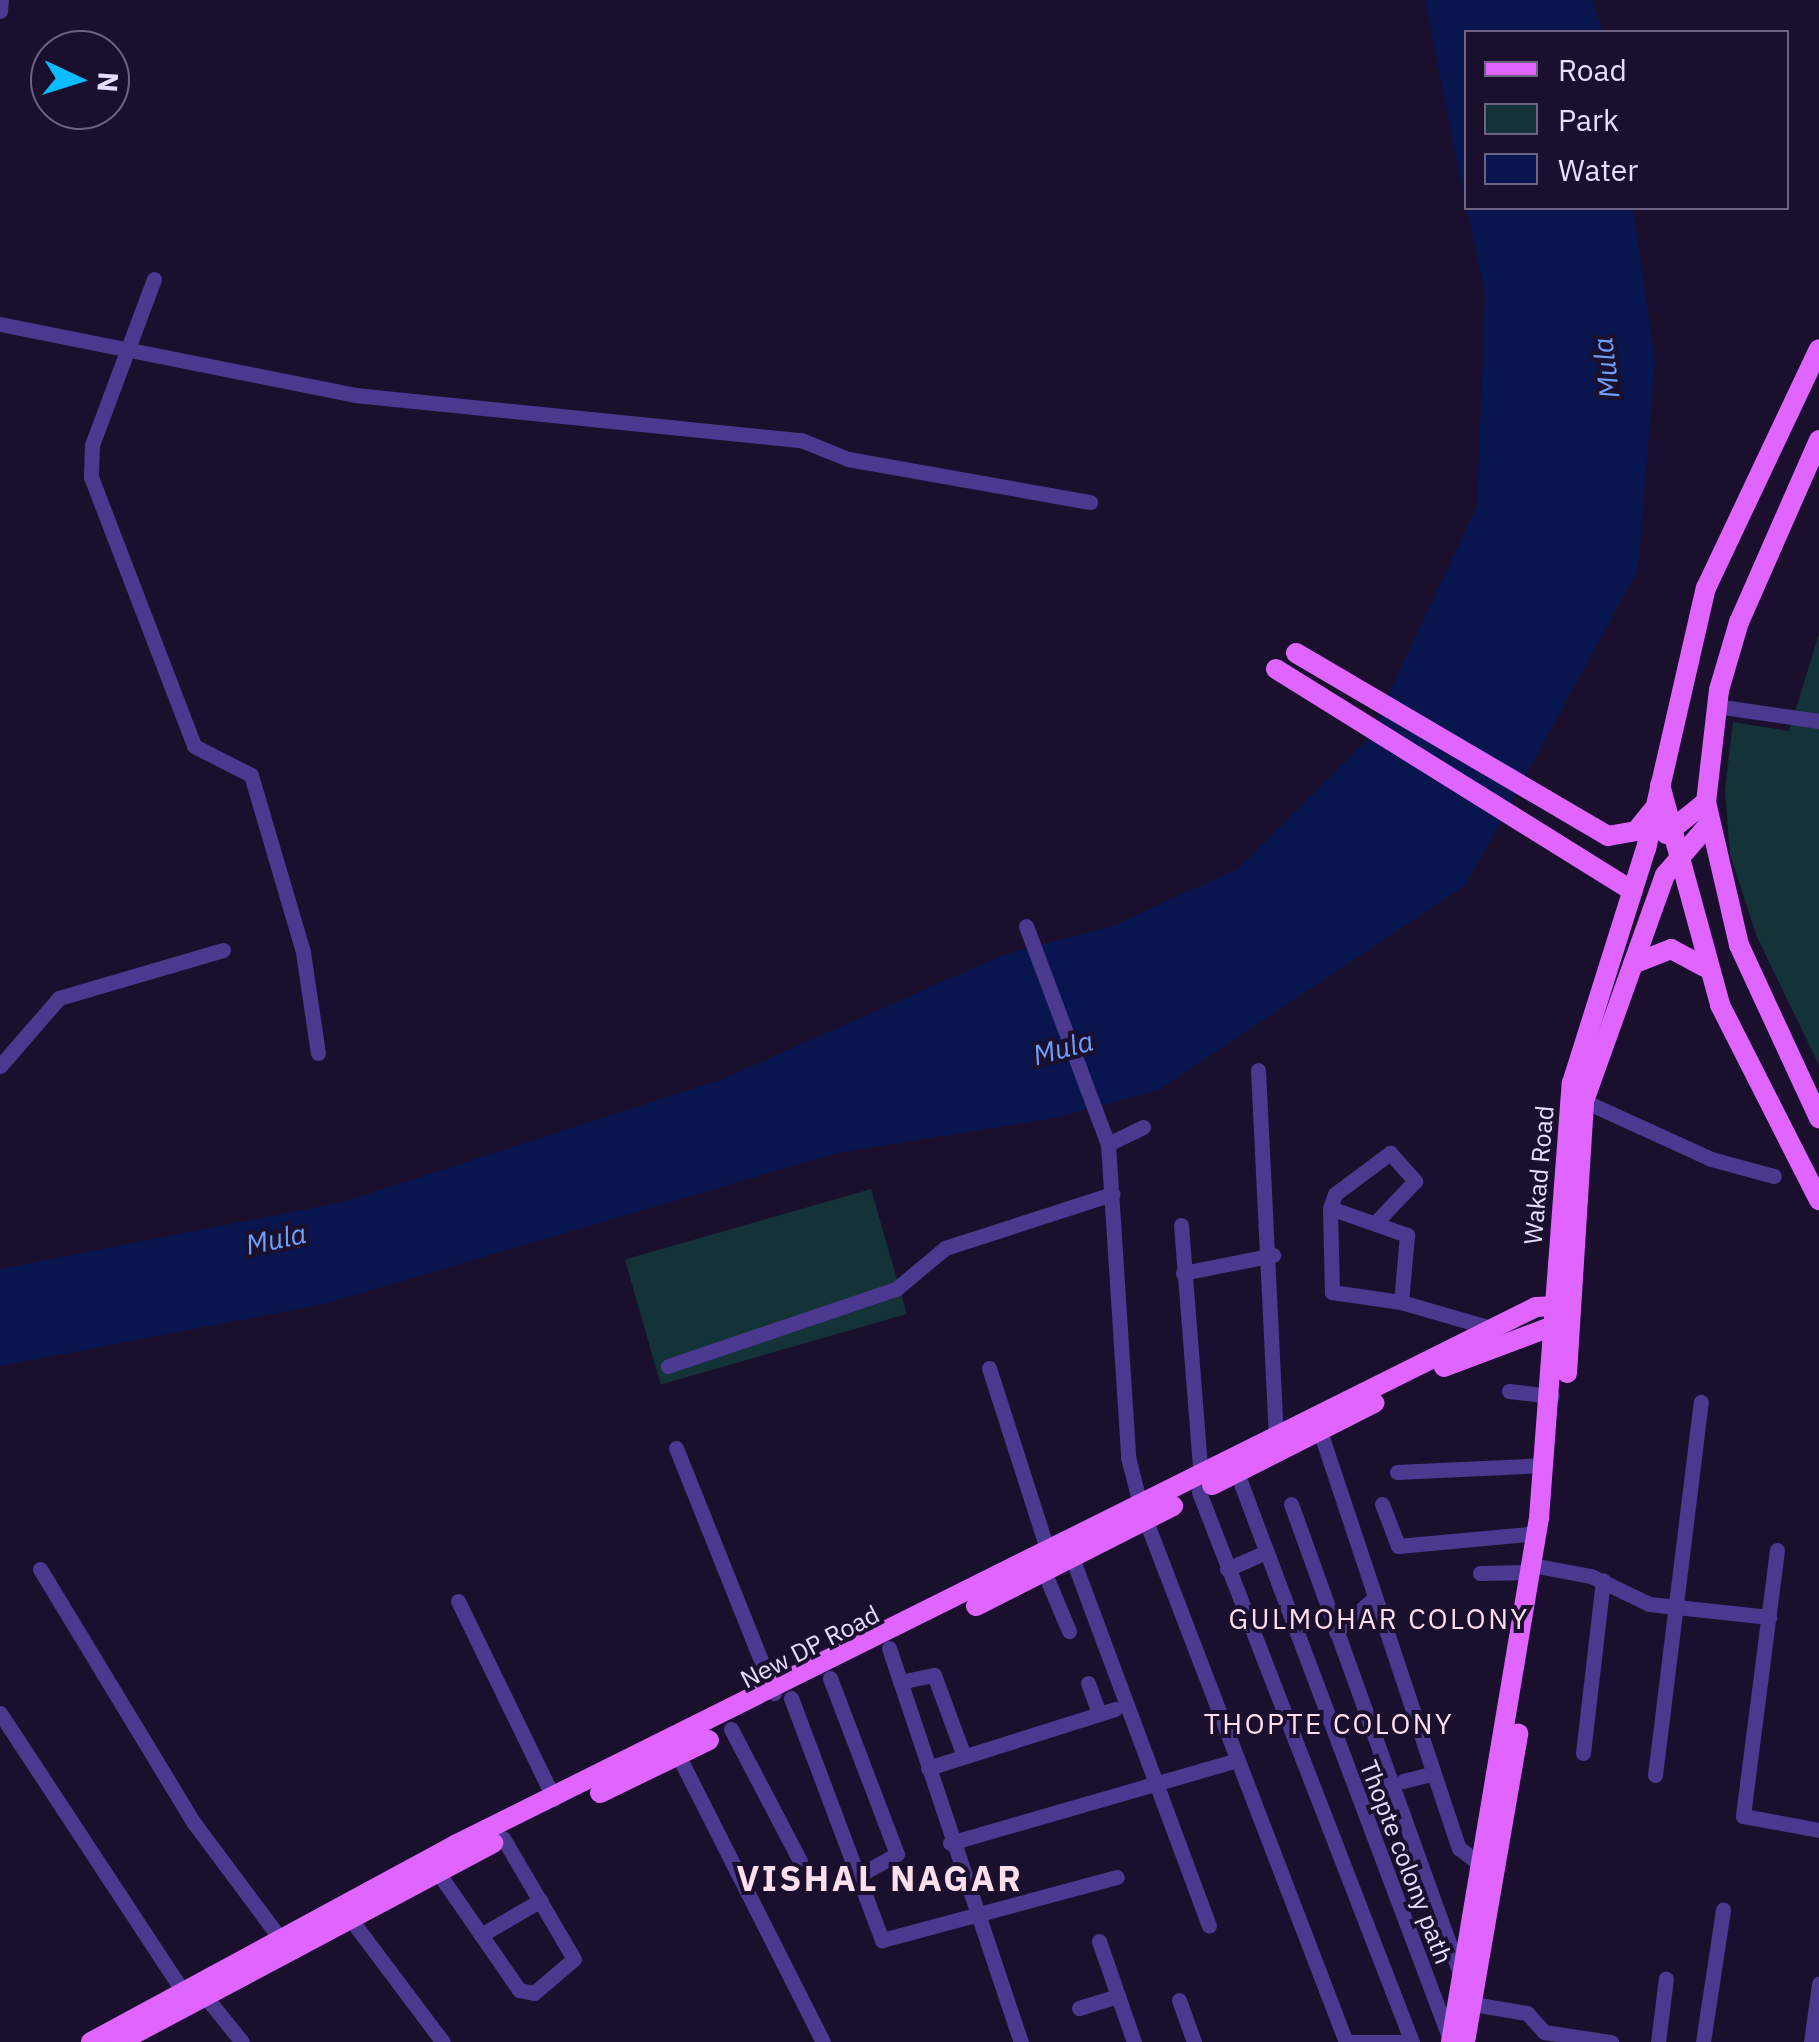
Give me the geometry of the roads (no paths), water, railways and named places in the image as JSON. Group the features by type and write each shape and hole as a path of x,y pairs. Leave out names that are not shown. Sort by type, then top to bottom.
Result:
{"main road":[{"name":"Wakad Road","path":"1451,2042 1536,1568 1536,1533 1562,1314 1572,1083 1634,891 1706,588 1819,349"},
{"path":"1819,440 1746,602 1716,706 1706,802 1750,975 1819,1118"},
{"path":"1296,653 1608,836 1636,831 1654,809"},
{"path":"1276,670 1634,891"},
{"path":"1660,783 1706,968 1819,1200"},
{"path":"1641,865 1706,802"},
{"name":"Wakad Road","path":"1465,2042 1536,1568 1584,1101 1633,964 1678,858 1709,824"},
{"path":"1633,964 1672,949 1706,968"},
{"name":"New DP Road","path":"91,2042 193,1989 349,1918 1143,1515 1276,1436 1494,1329 1562,1314"},
{"name":"New DP Road","path":"1200,1484 1236,1473 1562,1314"},
{"name":"New DP Road","path":"119,2042 193,1989 279,1937 554,1800 731,1729 783,1695 830,1678 1047,1564 1073,1560 1143,1515"}],"street":[{"path":"0,11 2,0"},
{"path":"154,279 92,446 91,477 194,746 252,776 304,952 318,1053"},
{"path":"0,324 126,353 354,396 801,440 848,459 1090,502"},
{"path":"1716,706 1819,721"},
{"path":"1026,926 1108,1144 1128,1457 1143,1515 1234,1761 1348,2042 1400,2042"},
{"path":"0,1066 30,1020 58,998 223,950"},
{"path":"1258,1070 1273,1255 1276,1436"},
{"path":"1584,1101 1711,1159 1774,1176"},
{"path":"1108,1144 1143,1127"},
{"path":"1377,1222 1415,1181 1390,1153 1334,1194 1330,1208 1332,1292 1400,1302 1494,1329"},
{"path":"668,1366 896,1289 945,1248 1112,1194"},
{"path":"1330,1208 1407,1235 1400,1302"},
{"path":"1181,1225 1200,1484 1227,1568 1412,2042"},
{"path":"1183,1274 1273,1255"},
{"path":"989,1368 1069,1631"},
{"path":"1509,1390 1552,1396"},
{"path":"1655,1775 1700,1402"},
{"path":"1320,1430 1372,1600 1459,1848 1482,1866"},
{"path":"676,1448 783,1695 882,1940 1117,1877"},
{"path":"1397,1472 1544,1465"},
{"name":"Thopte colony path","path":"1236,1473 1451,2042"},
{"path":"1291,1504 1463,1982"},
{"path":"1382,1504 1398,1546 1536,1533"},
{"path":"1778,1550 1743,1816 1819,1830"},
{"path":"1227,1568 1264,1553"},
{"path":"1073,1560 1209,1925"},
{"path":"40,1568 194,1823 279,1937"},
{"path":"1480,1573 1536,1568 1603,1580 1676,1608 1769,1617"},
{"path":"1583,1753 1603,1580"},
{"path":"458,1600 554,1800"},
{"path":"1336,1632 1372,1600"},
{"path":"889,1648 971,1914 1021,2042"},
{"path":"900,1682 934,1675 964,1756"},
{"path":"830,1678 898,1854 856,1878"},
{"path":"928,1768 1107,1711 1088,1683"},
{"path":"0,1713 193,1989 242,2042"},
{"path":"731,1729 800,1861"},
{"path":"676,1750 823,2042"},
{"path":"950,1843 1234,1761"},
{"path":"1403,1781 1432,1774"},
{"path":"437,1871 518,1990 534,1994 574,1959 503,1838"},
{"path":"481,1935 540,1900"},
{"path":"1703,2042 1723,1910"},
{"path":"349,1918 443,2042"},
{"path":"1099,1942 1134,2042"},
{"path":"1658,2042 1666,1978"},
{"path":"1811,2042 1819,1984"},
{"path":"1080,2008 1118,1996"},
{"path":"1179,2000 1194,2042"},
{"path":"1472,2004 1527,2013 1544,2032 1612,2042"}],"water":[{"path":"1425,0 1592,0 1602,30 1464,30 1464,197"},
{"name":"Mula","path":"1467,210 1633,210 1655,361 1638,570 1466,885 1159,1090 1050,1119 837,1153 324,1304 0,1366 0,1269 343,1202 720,1080 1003,955 1113,926 1239,868 1367,740 1477,506 1485,293"}],"district":[{"name":"GULMOHAR COLONY","path":"1379,1619"},
{"name":"THOPTE COLONY","path":"1329,1724"},
{"name":"VISHAL NAGAR","path":"880,1878"}]}
